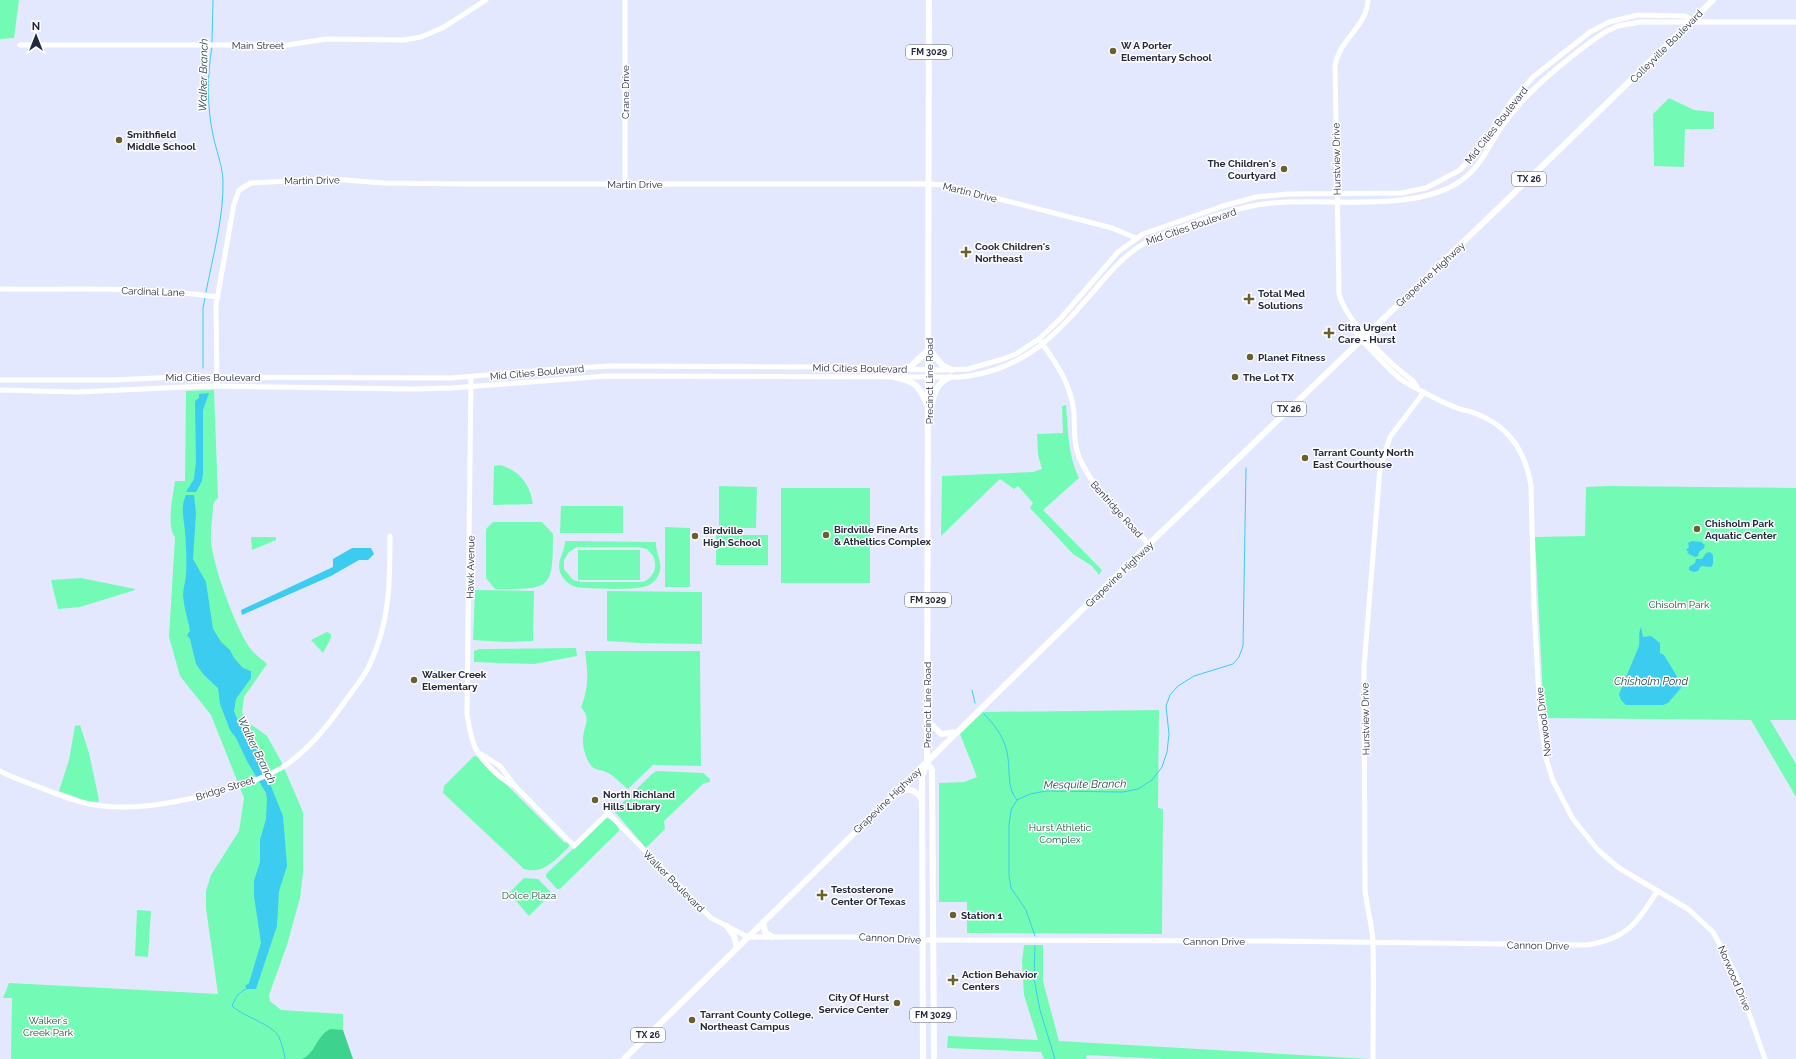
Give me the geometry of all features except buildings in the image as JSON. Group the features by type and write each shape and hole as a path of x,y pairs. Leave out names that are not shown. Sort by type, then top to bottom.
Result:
{"main road":[{"name":"Precinct Line Road","path":"923,1059 924,940 922,776 927,762 929,0"},
{"name":"Colleyville Boulevard","path":"1618,93 1713,0"},
{"name":"Grapevine Highway","path":"624,1059 1149,544 1618,93"},
{"path":"904,368 909,368 929,349 942,365 952,370"},
{"path":"894,377 908,380 919,387 928,407"},
{"path":"928,416 935,390 940,383 950,377"},
{"path":"927,720 941,734 957,732"},
{"name":"Precinct Line Road","path":"927,762 932,770 934,1059"},
{"path":"893,795 907,789 916,791 922,800"},
{"path":"923,835 926,855 932,862"},
{"path":"923,862 927,863 929,877 932,880"},
{"path":"763,922 766,932 772,937"},
{"path":"727,926 734,936 737,948"},
{"path":"923,1041 933,1041"}],"street":[{"name":"Main Street","path":"20,45 288,45 326,39 411,39 431,34 444,28 486,0"},
{"name":"Crane Drive","path":"625,0 625,184"},
{"name":"Hurstview Drive","path":"1363,338 1343,306 1339,294 1336,193 1336,58 1343,45 1365,16 1368,0"},
{"name":"Mid Cities Boulevard","path":"0,380 79,381 217,377 471,377 596,367 692,366 904,368 929,370 968,369 991,364 1016,354 1039,339 1061,318 1118,252 1136,238 1164,226 1256,197 1282,194 1393,193 1426,188 1450,176 1463,167 1477,152 1514,98 1533,77 1590,32 1609,22 1638,15 1685,16 1692,20"},
{"name":"Mid Cities Boulevard","path":"0,390 77,392 172,386 411,389 597,377 950,377 976,374 1018,361 1043,345 1066,324 1120,262 1140,244 1160,236 1257,205 1288,202 1413,200 1442,191 1456,184 1469,174 1485,157 1506,122 1538,84 1600,34 1618,26 1640,22 1681,22 1692,20"},
{"path":"1692,20 1796,22"},
{"path":"1463,167 1469,174"},
{"name":"Martin Drive","path":"217,297 234,204 238,190 251,183 332,179 384,183 929,184 945,185 1112,228 1136,238"},
{"path":"1393,193 1393,201"},
{"path":"1256,197 1257,205"},
{"path":"1120,262 1122,255 1134,246 1136,238"},
{"name":"Cardinal Lane","path":"0,289 181,291 217,297"},
{"path":"217,297 217,386"},
{"name":"Norwood Drive","path":"1363,338 1424,392 1458,409 1478,414 1499,426 1512,438 1524,455 1529,469 1531,490 1533,586 1540,717 1543,744 1550,771 1567,808 1591,843 1619,868 1696,915 1719,940 1735,973 1765,1059"},
{"name":"Bentridge Road","path":"1039,339 1065,378 1069,389 1074,412 1076,447 1087,474 1094,486 1149,544"},
{"path":"976,374 983,366 991,364"},
{"path":"692,366 699,376"},
{"path":"596,367 597,377"},
{"path":"812,377 816,367"},
{"path":"816,367 818,377"},
{"name":"Hawk Avenue","path":"471,377 467,714 469,732 475,748 488,765 502,780 515,786 574,846 608,813"},
{"name":"Hurstview Drive","path":"1372,1059 1373,942 1372,922 1365,888 1366,748 1363,694 1378,484 1380,468 1387,443 1424,392"},
{"name":"Bridge Street","path":"0,771 84,803 125,808 187,800 247,782 276,770 307,749 336,715 368,667 378,644 386,617 390,573 390,536"},
{"name":"Walker Boulevard","path":"608,813 711,918 748,936"},
{"name":"Cannon Drive","path":"748,936 880,937 924,940 1373,942 1587,945 1603,943 1623,934 1634,925 1657,891"}],"green space":[{"path":"0,0 19,0 14,38 0,39"},
{"path":"1669,98 1694,110 1714,112 1714,129 1685,129 1684,167 1654,166 1653,114"},
{"name":"Walker's Creek Park","path":"214,390 218,498 213,505 211,542 213,553 225,595 237,623 248,645 267,664 244,697 242,713 249,723 267,736 281,761 303,812 303,873 300,898 287,945 269,995 270,1001 281,1010 343,1014 343,1059 11,1059 12,998 3,998 9,983 218,994 206,908 206,891 211,875 239,831 244,798 211,715 180,676 169,637 175,537 171,526 171,510 175,481 185,481 186,391"},
{"path":"1066,405 1071,452 1075,470 1079,478 1043,510 1102,570 1099,575 1092,566 1073,554 1030,508 1033,503 1018,486 1014,489 1000,479 941,536 942,476 1033,472 1042,469 1038,455 1037,434 1063,433 1062,406"},
{"path":"500,465 513,471 523,479 527,484 533,504 493,505 494,466"},
{"path":"719,486 757,487 756,528 719,528"},
{"name":"Chisolm Park","path":"1586,487 1796,488 1796,720 1770,720 1796,764 1796,797 1751,720 1544,718 1535,537 1585,536"},
{"name":"Birdville Fine Arts & Atheltics Complex","path":"781,488 870,488 870,583 781,583"},
{"path":"561,506 623,506 623,533 560,533"},
{"path":"493,522 542,522 553,534 552,567 545,583 538,587 495,589 486,578 486,529"},
{"path":"665,527 690,528 690,587 665,587"},
{"path":"716,535 768,535 768,565 716,565"},
{"path":"251,537 276,537 276,540 252,550"},
{"path":"565,541 656,542 660,571 654,582 643,587 610,589 576,587 566,581 560,571 559,562","holes":["577,547 638,547 647,549 653,556 655,564 654,571 650,577 643,582 582,582 573,580 564,569 564,560 569,552"]},
{"path":"578,550 640,550 640,580 578,580"},
{"path":"81,578 135,590 80,607 58,609 51,580"},
{"path":"475,590 534,591 533,641 505,642 473,640"},
{"path":"607,591 702,592 702,644 607,641"},
{"path":"327,632 331,634 331,638 323,653 311,640"},
{"path":"576,648 577,656 534,664 474,662 474,651 479,649"},
{"path":"585,651 700,651 701,766 653,765 628,789 609,773 595,769 586,755 583,741 587,719 581,707 584,700 587,679"},
{"name":"Hurst Athletic Complex","path":"1159,710 1158,808 1163,809 1162,934 967,933 967,902 939,902 939,783 964,782 977,777 960,734 983,712"},
{"path":"80,725 89,753 99,800 98,802 87,801 59,791 69,760 75,726"},
{"path":"474,756 479,757 565,843 567,841 570,844 568,848 553,862 537,870 524,869 443,793 444,786"},
{"path":"657,771 703,773 710,779 710,782 704,783 664,821 665,829 646,848 614,811 653,773"},
{"path":"606,818 618,827 619,831 560,889 557,889 546,877 546,874"},
{"name":"Dolce Plaza","path":"524,878 538,879 552,893 529,916 509,893"},
{"path":"137,910 151,911 148,957 135,956"},
{"path":"1024,945 1043,945 1043,981 1059,1041 1369,1059 1162,1059 1087,1055 1086,1059 1044,1059 1041,1052 947,1048 948,1036 1038,1040 1024,995 1022,961"},
{"path":"331,1029 343,1030 353,1059 302,1059 307,1056 326,1031"}],"water":[{"path":"209,393 203,410 202,481 196,492 186,492 194,479 196,461 195,401 199,398 199,394"},
{"path":"186,495 194,495 196,514 193,559 206,582 213,629 221,642 230,650 234,658 243,668 251,671 251,678 236,699 234,711 239,724 254,738 283,816 287,866 279,891 277,926 256,989 247,989 245,986 249,983 261,943 254,896 254,881 260,862 260,840 266,819 267,799 266,793 248,763 236,738 230,730 220,704 218,688 204,675 196,664 190,639 187,635 190,631 183,595 186,577 186,541 183,504"},
{"path":"1692,541 1701,542 1705,545 1699,552 1698,556 1695,557 1687,553 1689,552 1686,550 1689,547 1688,543"},
{"path":"352,548 371,548 374,554 368,560 359,560 331,576 242,615 241,610 333,567 333,559"},
{"path":"1710,552 1713,555 1713,564 1711,567 1701,566 1698,571 1694,572 1689,570 1689,567 1695,563 1696,559 1702,559 1706,553"},
{"name":"Chisholm Pond","path":"1641,627 1643,637 1651,636 1660,643 1660,653 1664,655 1681,683 1681,688 1668,703 1663,705 1626,705 1621,700 1619,694 1639,646 1639,634"}],"waterway":[{"name":"Walker Branch","path":"212,43 213,0"},
{"name":"Walker Branch","path":"206,292 218,236 223,194 223,180 211,124 209,102 209,69 212,47"},
{"name":"Walker Branch","path":"203,368 203,308 205,298"},
{"name":"Mesquite Branch","path":"1035,936 1026,910 1011,888 1009,875 1009,825 1011,810 1017,800 1030,794 1046,791 1123,792 1138,789 1152,780 1162,767 1167,752 1169,734 1166,706 1170,695 1178,686 1194,676 1233,664 1239,657 1243,646 1246,468"},
{"path":"972,690 975,703"},
{"path":"984,714 993,723 1003,739 1007,751 1010,786 1017,800"},
{"name":"Mesquite Branch","path":"1035,946 1034,979 1040,1010 1055,1059"},
{"name":"Walker Branch","path":"248,988 238,995 232,1006 275,1032 281,1042 285,1059"}],"place":[{"name":"W A Porter Elementary School","path":"1113,51"},
{"name":"Smithfield Middle School","path":"119,140"},
{"name":"The Children's Courtyard","path":"1284,169"},
{"name":"Cook Children's Northeast","path":"966,252"},
{"name":"Total Med Solutions","path":"1249,299"},
{"name":"Citra Urgent Care - Hurst","path":"1329,333"},
{"name":"Planet Fitness","path":"1250,357"},
{"name":"The Lot TX","path":"1235,377"},
{"name":"Tarrant County North East Courthouse","path":"1305,458"},
{"name":"Chisholm Park Aquatic Center","path":"1697,529"},
{"name":"Birdville Fine Arts & Atheltics Complex","path":"826,535"},
{"name":"Birdville High School","path":"695,536"},
{"name":"Walker Creek Elementary","path":"414,680"},
{"name":"North Richland Hills Library","path":"595,800"},
{"name":"Testosterone Center Of Texas","path":"822,895"},
{"name":"Station 1","path":"953,915"},
{"name":"Action Behavior Centers","path":"953,980"},
{"name":"City Of Hurst Service Center","path":"897,1003"},
{"name":"Tarrant County College, Northeast Campus","path":"692,1020"}]}
